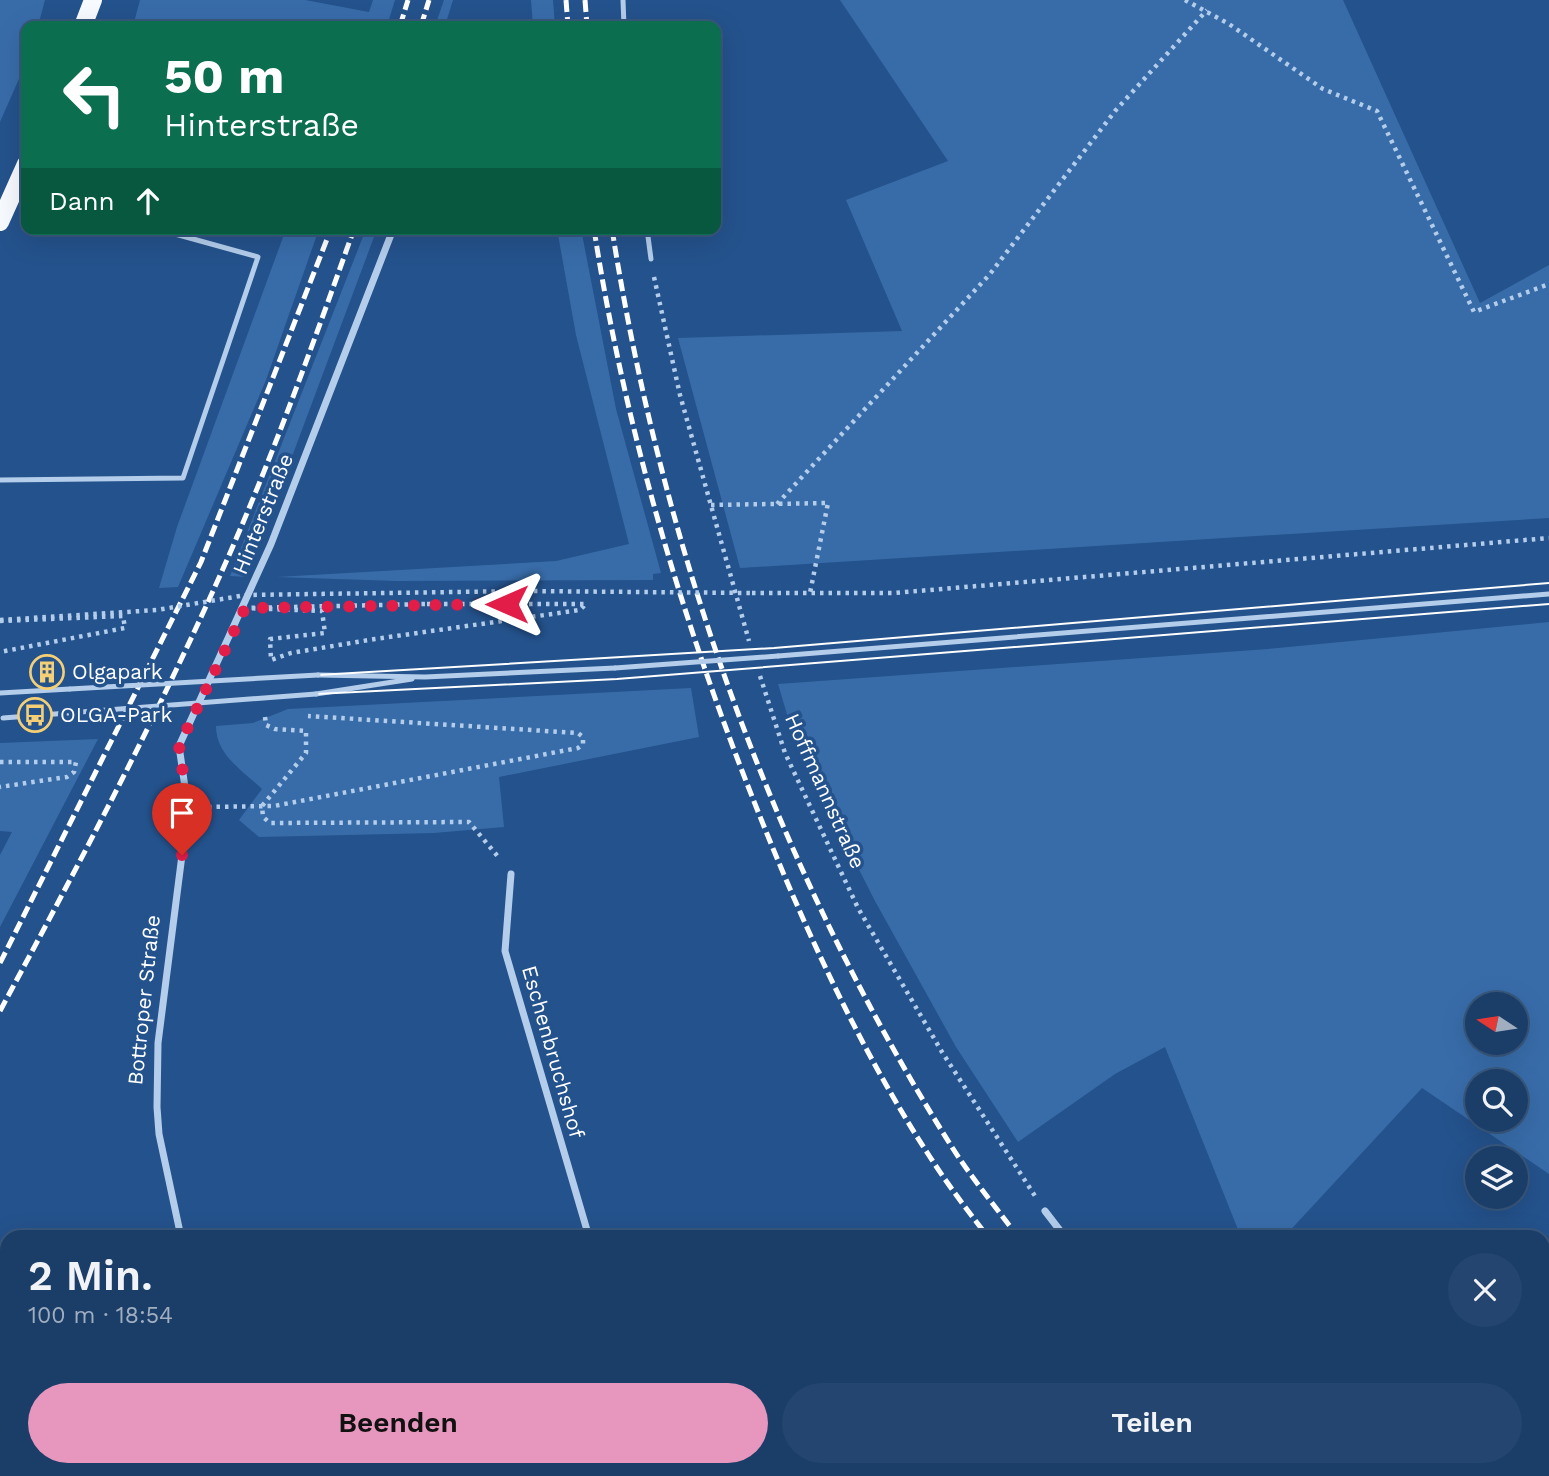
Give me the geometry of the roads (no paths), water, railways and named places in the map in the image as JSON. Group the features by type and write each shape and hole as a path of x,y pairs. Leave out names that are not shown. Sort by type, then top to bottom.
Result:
{"main road":[{"path":"85,21 93,0"},
{"path":"0,222 19,199"}],"street":[{"name":"Hinterstraße","path":"188,808 179,746 245,608 391,235"},
{"name":"Bottroper Straße","path":"179,1230 159,1135 158,1043 188,808"},
{"name":"Eschenbruchshof","path":"511,874 505,951 587,1230"},
{"path":"1045,1211 1060,1230"}],"lane":[{"path":"623,0 624,21"},
{"path":"0,480 183,478 258,257 179,235"},
{"path":"648,235 651,259"},
{"path":"0,693 318,675 425,677 615,668 1549,594"},
{"path":"2,718 317,694 425,677"}],"tram line":[{"path":"318,675 774,648 1549,583"},
{"path":"316,694 617,679 1549,604"}],"railway":[{"path":"402,21 408,0"},
{"path":"423,21 429,0"},
{"path":"566,0 568,21"},
{"path":"585,0 587,21"},
{"path":"0,963 201,562 329,235"},
{"path":"0,1011 143,738 222,571 275,444 352,235"},
{"path":"595,235 622,378 659,524 704,667 757,809 814,943 880,1074 937,1167 983,1230"},
{"path":"613,235 634,350 662,470 695,588 734,704 780,818 831,929 887,1038 958,1156 1013,1230"}],"place":[{"name":"Olgapark","path":"47,672"},
{"name":"OLGA-Park","path":"35,715"}]}
